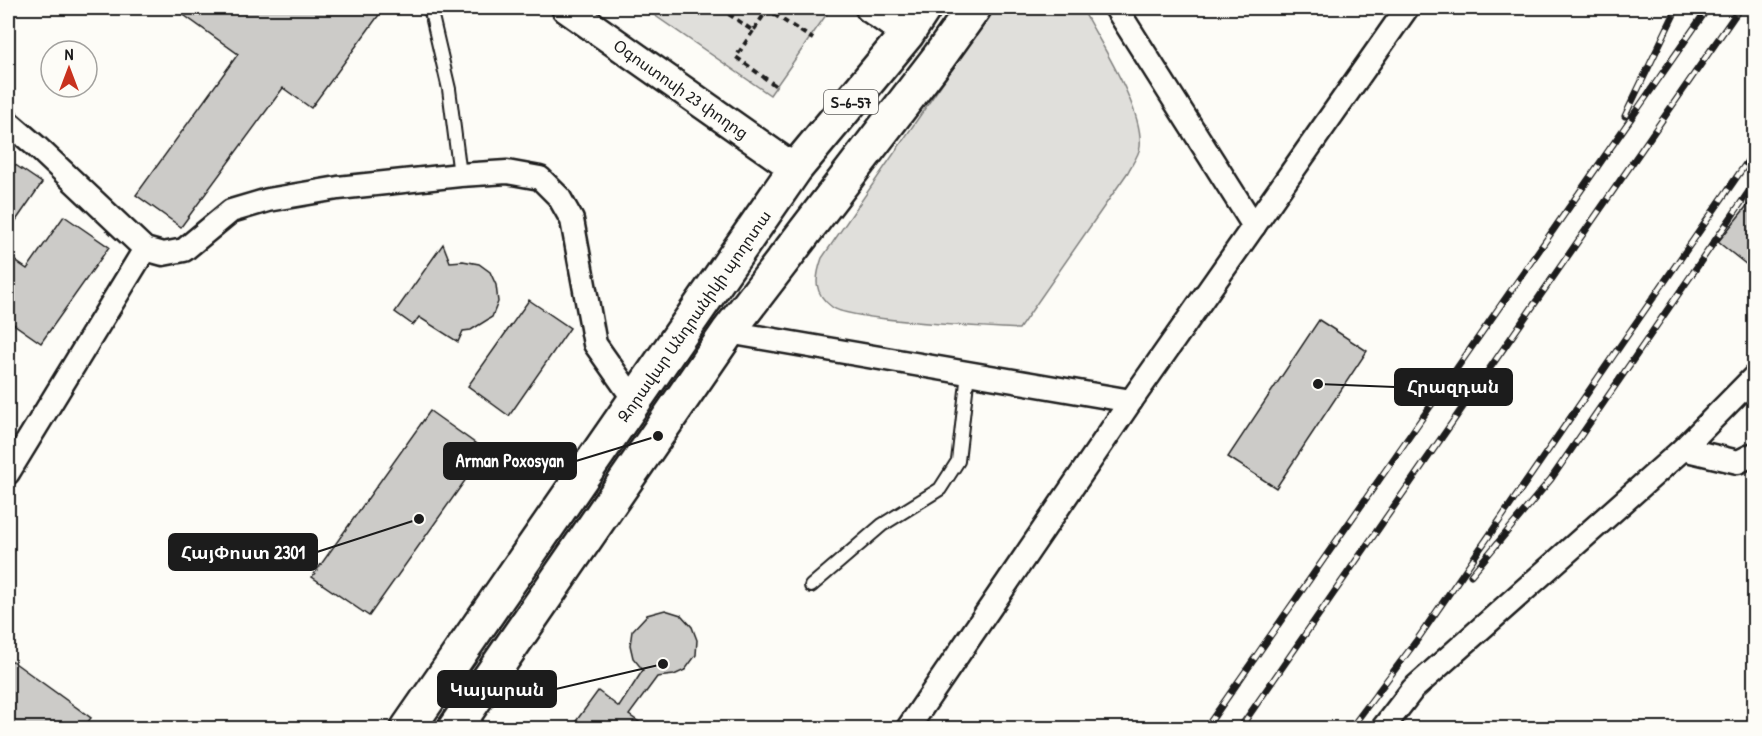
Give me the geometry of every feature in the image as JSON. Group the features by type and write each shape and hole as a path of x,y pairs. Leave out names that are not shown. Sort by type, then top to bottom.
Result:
{"main road":[{"name":"Տ-6-57","path":"455,729 728,332 974,8"},
{"name":"Զորավար Անդրանիկի պողոտա","path":"408,729 795,169 916,21"},
{"path":"916,21 939,57"},
{"path":"795,169 833,196"}],"street":[{"name":"Օգոստոսի 23 փողոց","path":"566,8 795,169"},
{"path":"870,8 916,21"},
{"path":"1116,8 1254,226"},
{"path":"908,729 1131,401 1407,8"},
{"path":"8,122 38,147 145,249 163,254 184,250 231,211 268,200 338,188 460,175 507,172 540,178 559,197 572,220 595,344 634,401"},
{"path":"8,473 145,249"},
{"path":"728,332 1131,401"},
{"path":"1383,729 1413,688 1683,449 1755,377"},
{"path":"1683,449 1738,462 1755,454"}],"lane":[{"path":"427,8 431,12 449,89 460,175"},
{"path":"811,586 882,525 940,489 958,461 968,373"}],"path":[{"path":"720,8 753,31"},
{"path":"829,8 834,11"},
{"path":"776,86 736,57 767,10 813,39"}],"shaded area":[{"path":"644,8 831,8 770,95"},
{"path":"994,8 1080,8 1084,12 1129,97 1139,132 1140,147 1135,160 1019,329 891,320 844,312 832,307 821,296 817,285 822,258"}],"building":[{"path":"174,8 384,8 311,108 283,88 181,227 136,195 238,54"},
{"path":"8,160 42,183 8,232"},
{"path":"1754,197 1754,266 1752,269 1718,242"},
{"path":"64,216 109,247 41,343 8,320 8,256 27,269"},
{"path":"443,244 450,262 463,261 479,264 490,272 496,285 498,302 492,317 471,330 463,331 458,342 419,317 413,325 395,312"},
{"path":"529,300 570,328 509,416 468,386"},
{"path":"1319,320 1367,351 1276,488 1228,457"},
{"path":"430,411 486,451 369,616 312,577"},
{"path":"665,610 681,615 692,627 697,640 696,655 685,670 674,675 657,677 629,715 648,728 571,728 598,691 619,707 643,670 633,658 630,645 632,631 647,615"},
{"path":"8,658 91,718 83,728 8,728"}],"railway":[{"path":"1625,116 1677,8"},
{"path":"1206,728 1708,8"},
{"path":"1240,728 1740,8"},
{"path":"1351,728 1417,640 1754,152"},
{"path":"1471,575 1551,479 1754,184"}],"place":[{"name":"Հրազդան","path":"1318,384"},
{"name":"Arman Poxosyan","path":"658,436"},
{"name":"ՀայՓոստ 2301","path":"419,519"},
{"name":"Կայարան","path":"663,664"}]}
